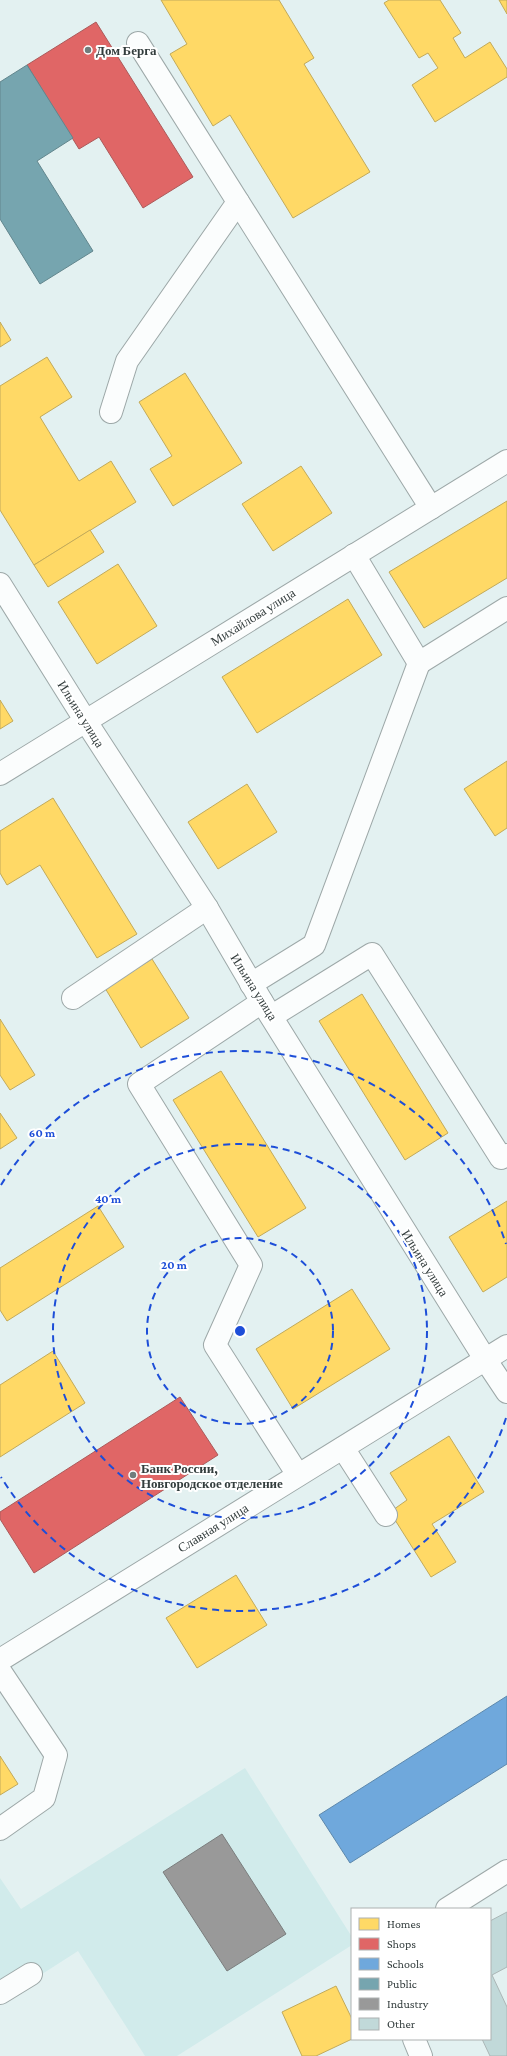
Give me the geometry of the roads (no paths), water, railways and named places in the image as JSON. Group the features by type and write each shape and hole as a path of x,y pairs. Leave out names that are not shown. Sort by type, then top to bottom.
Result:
{"street":[{"path":"138,43 431,508"},
{"path":"111,412 127,362 238,202"},
{"name":"Михайлова улица","path":"0,774 507,460"},
{"path":"354,555 419,663"},
{"name":"Ильина улица","path":"0,584 85,720 207,908 262,1001 507,1392"},
{"path":"262,1001 314,945 419,663 507,608"},
{"path":"73,998 207,908"},
{"path":"298,1475 215,1345 251,1266 139,1084 262,1001 372,954 501,1158 507,1155"},
{"name":"Славная улица","path":"0,1660 507,1346"},
{"path":"342,1448 386,1515"},
{"path":"0,1671 56,1755 44,1798 0,1829"},
{"path":"449,1908 507,1870"},
{"path":"0,1993 31,1974"},
{"path":"414,2040 421,2056"}],"place":[{"name":"Дом Берга","path":"88,50"},
{"name":"Банк России, Новгородское отделение","path":"133,1475"}]}
